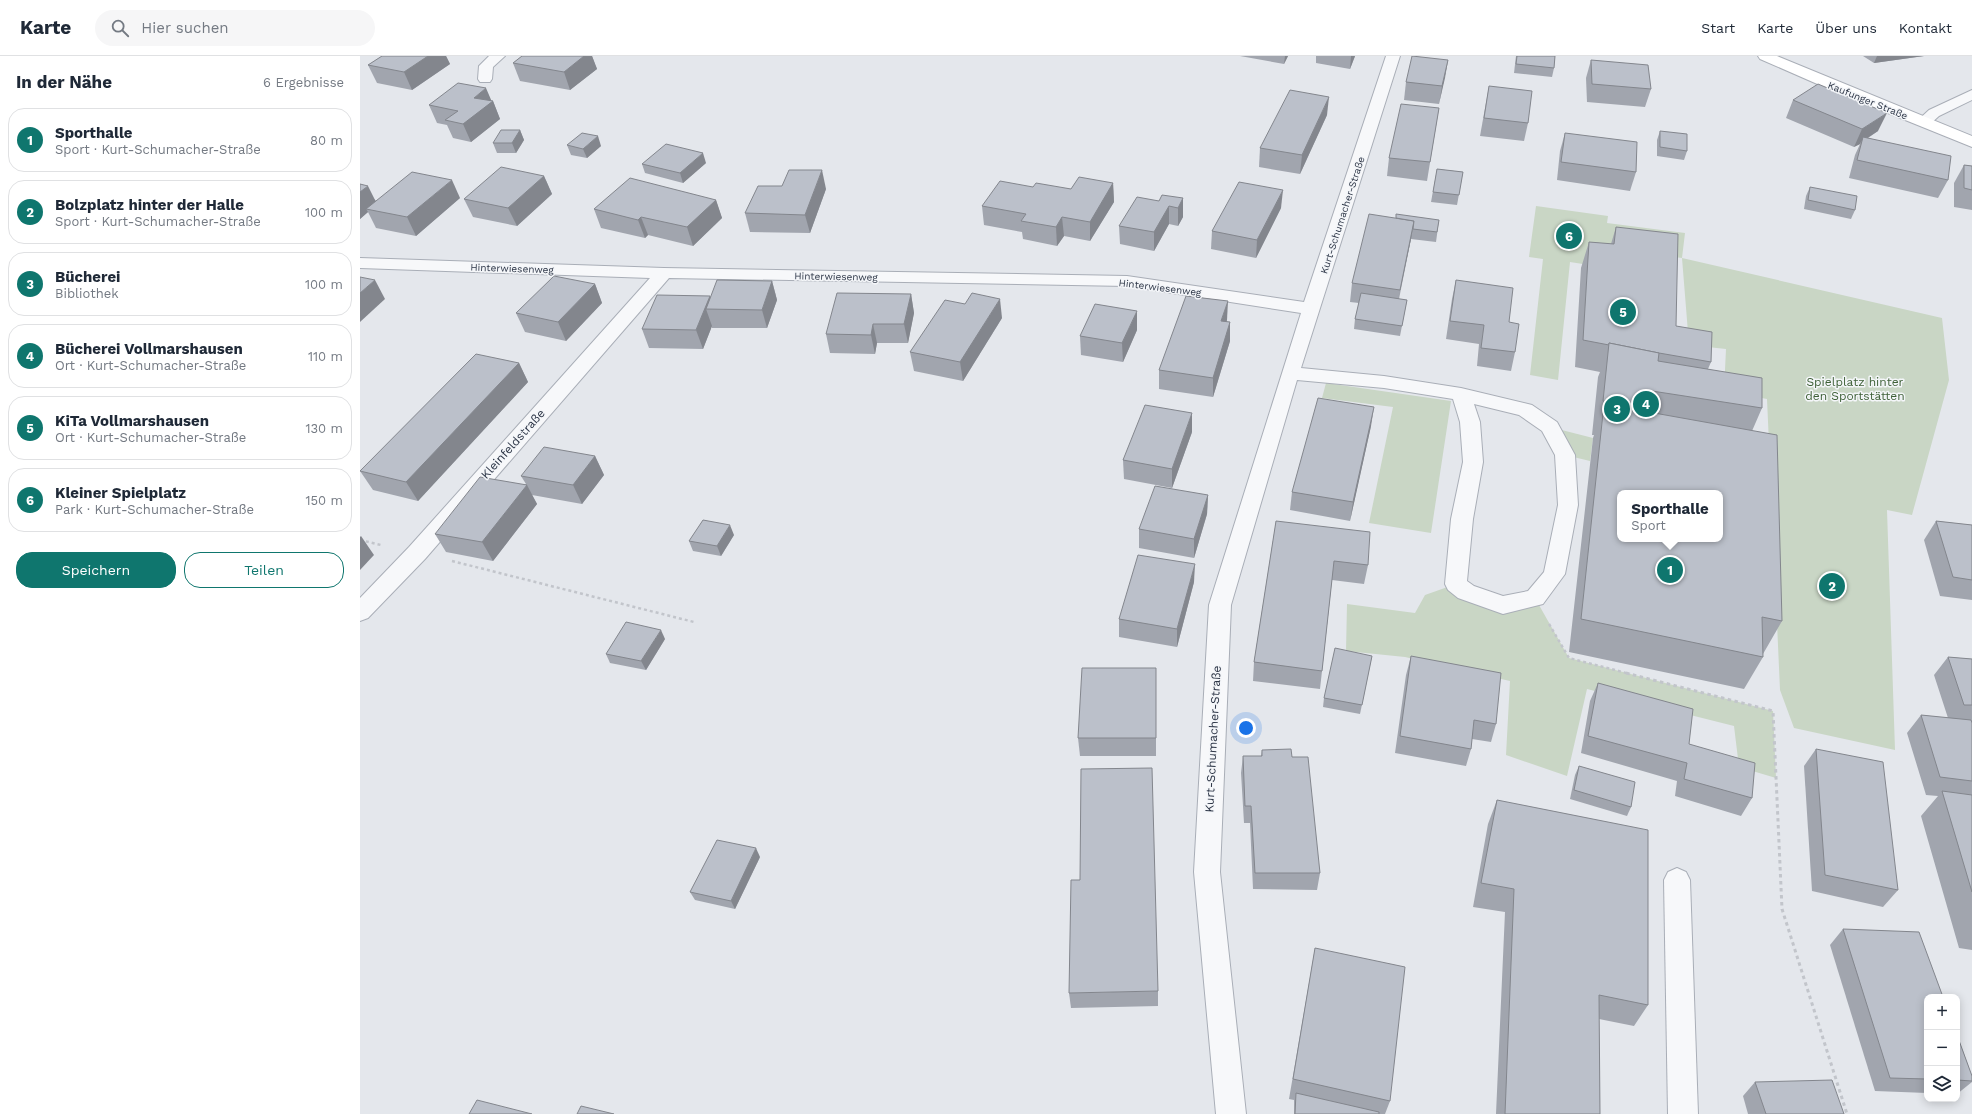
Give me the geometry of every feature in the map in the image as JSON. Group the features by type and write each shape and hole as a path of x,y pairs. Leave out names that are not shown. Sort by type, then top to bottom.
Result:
{"main road":[{"name":"Kaufunger Straße","path":"1765,56 1836,87 1972,142"}],"street":[{"path":"485,79 486,66 498,56"},
{"name":"Kurt-Schumacher-Straße","path":"1231,1114 1207,872 1220,605 1290,373 1394,56"},
{"path":"1924,122 1934,113 1972,94"},
{"name":"Hinterwiesenweg","path":"360,263 664,273 1127,281 1311,309"},
{"name":"Kleinfeldstraße","path":"360,612 417,553 664,273"},
{"path":"1290,373 1384,382 1461,394 1525,410 1550,427 1566,455 1568,505 1554,574 1535,598 1503,605 1466,592 1456,584 1462,519 1473,462 1470,422 1461,394"},
{"path":"1677,880 1683,1114"}],"path":[{"path":"417,553 694,622"},
{"path":"1535,598 1569,658 1773,711 1782,909 1847,1114"}],"green space":[{"path":"1536,206 1608,216 1607,223 1685,233 1682,258 1604,248 1602,267 1570,262 1558,380 1530,375 1543,259 1529,257"},
{"name":"Spielplatz hinter den Sportstätten","path":"1682,258 1942,318 1949,380 1912,515 1887,510 1895,750 1794,728 1780,690 1767,399 1724,391 1726,349 1689,345"},
{"path":"1326,383 1451,401 1431,533 1369,523 1393,407 1322,398"},
{"path":"1550,427 1593,438 1590,461 1565,455"},
{"path":"1456,584 1503,605 1535,598 1569,658 1773,711 1776,778 1739,767 1734,726 1587,689 1567,776 1506,755 1510,681 1405,657 1346,651 1347,604 1415,613 1425,595"}],"building":[{"path":"382,56 428,56 404,72 368,65"},
{"path":"522,56 584,56 564,72 513,63"},
{"path":"1412,56 1448,60 1442,86 1406,82"},
{"path":"1517,56 1555,56 1554,68 1516,64"},
{"path":"1591,60 1648,65 1651,89 1592,84"},
{"path":"458,83 486,88 474,98 493,101 463,124 445,120 458,111 429,105"},
{"path":"1818,84 1887,113 1862,129 1793,100"},
{"path":"1489,86 1532,91 1528,123 1484,118"},
{"path":"1290,90 1329,97 1302,155 1260,148"},
{"path":"1401,104 1439,108 1430,162 1389,158"},
{"path":"501,130 520,130 512,143 493,143"},
{"path":"1660,131 1687,134 1687,151 1660,147"},
{"path":"582,133 598,136 583,149 567,145"},
{"path":"1565,133 1637,142 1636,172 1561,162"},
{"path":"1863,137 1951,156 1948,180 1857,160"},
{"path":"666,144 703,153 680,173 642,164"},
{"path":"1964,165 1972,166 1972,190 1964,188"},
{"path":"501,167 544,176 508,208 464,199"},
{"path":"1437,169 1463,172 1459,195 1433,192"},
{"path":"789,170 822,170 805,215 745,213 758,186 782,186"},
{"path":"412,172 452,180 407,217 366,209"},
{"path":"1079,177 1113,183 1090,222 1062,217 1056,227 1021,221 1026,214 982,206 1000,181 1033,187 1036,183 1071,189"},
{"path":"630,178 716,200 687,227 641,217 638,220 594,209"},
{"path":"1239,182 1283,190 1257,240 1212,231"},
{"path":"360,184 368,186 360,192"},
{"path":"1810,187 1857,196 1855,210 1808,200"},
{"path":"1162,195 1183,198 1178,208 1169,206 1154,232 1119,226 1137,197 1159,201"},
{"path":"1369,214 1414,221 1400,290 1352,283"},
{"path":"1396,214 1439,220 1437,232 1413,229 1414,221 1396,218"},
{"path":"1616,227 1678,234 1676,326 1712,332 1711,362 1609,343 1609,345 1583,340 1589,242 1614,244"},
{"path":"554,276 595,284 558,322 516,313"},
{"path":"360,277 375,280 360,293"},
{"path":"717,280 772,281 762,310 706,309"},
{"path":"1456,280 1513,288 1509,322 1519,324 1515,352 1481,348 1484,325 1450,321"},
{"path":"837,293 911,294 904,324 873,324 871,335 826,334"},
{"path":"972,293 1000,299 960,362 910,352 945,300 965,304"},
{"path":"1361,293 1407,300 1402,326 1355,319"},
{"path":"657,295 710,296 696,330 642,329"},
{"path":"1186,296 1228,301 1221,321 1230,322 1213,378 1159,370"},
{"path":"1095,304 1137,311 1122,343 1080,336"},
{"path":"1609,343 1659,353 1658,361 1762,378 1762,408 1652,391 1649,407 1603,401"},
{"path":"476,354 519,363 406,482 360,471"},
{"path":"1318,398 1374,407 1353,502 1292,492"},
{"path":"1604,404 1777,435 1782,621 1762,617 1763,657 1581,619"},
{"path":"1145,405 1192,413 1172,469 1123,460"},
{"path":"544,447 595,456 573,485 521,476"},
{"path":"480,477 527,485 482,542 435,534"},
{"path":"1155,486 1208,495 1194,539 1139,529"},
{"path":"703,520 730,525 717,546 689,541"},
{"path":"1276,521 1370,532 1368,565 1334,561 1322,671 1254,662"},
{"path":"1936,521 1972,525 1972,580 1953,577"},
{"path":"1138,555 1195,564 1177,629 1119,619"},
{"path":"626,622 661,630 641,661 606,654"},
{"path":"1335,648 1372,656 1362,705 1324,698"},
{"path":"1411,656 1501,673 1496,724 1474,720 1471,749 1400,736"},
{"path":"1948,657 1972,659 1972,705 1964,705"},
{"path":"1082,668 1156,668 1156,738 1078,738"},
{"path":"1598,683 1693,709 1689,744 1755,763 1752,798 1684,779 1687,763 1588,736"},
{"path":"1921,715 1971,720 1972,781 1940,777"},
{"path":"1291,749 1292,757 1308,757 1320,873 1255,873 1251,806 1245,806 1243,756 1262,756 1262,750"},
{"path":"1816,749 1883,762 1898,890 1825,875"},
{"path":"1579,766 1635,782 1631,807 1574,790"},
{"path":"1152,768 1158,991 1069,993 1071,880 1080,880 1081,769"},
{"path":"1942,791 1972,795 1972,892"},
{"path":"1497,800 1648,830 1648,1005 1599,995 1600,1114 1505,1114 1514,889 1481,883"},
{"path":"717,840 756,848 731,901 690,892"},
{"path":"1843,929 1919,932 1942,994 1924,994 1924,1079 1890,1078"},
{"path":"1315,948 1405,967 1390,1101 1293,1079"},
{"path":"1960,1043 1972,1076 1972,1081 1960,1080"},
{"path":"1832,1080 1844,1114 1766,1114 1755,1082"},
{"path":"1296,1093 1379,1112 1379,1114 1295,1114"},
{"path":"477,1100 532,1114 469,1114"},
{"path":"581,1106 614,1114 577,1114"}],"place":[{"name":"Kleiner Spielplatz","path":"1569,236"},
{"name":"KiTa Vollmarshausen","path":"1623,312"},
{"name":"Bücherei Vollmarshausen","path":"1646,404"},
{"name":"Bücherei","path":"1617,409"},
{"name":"Sporthalle","path":"1670,570"},
{"name":"Bolzplatz hinter der Halle","path":"1832,586"}]}
